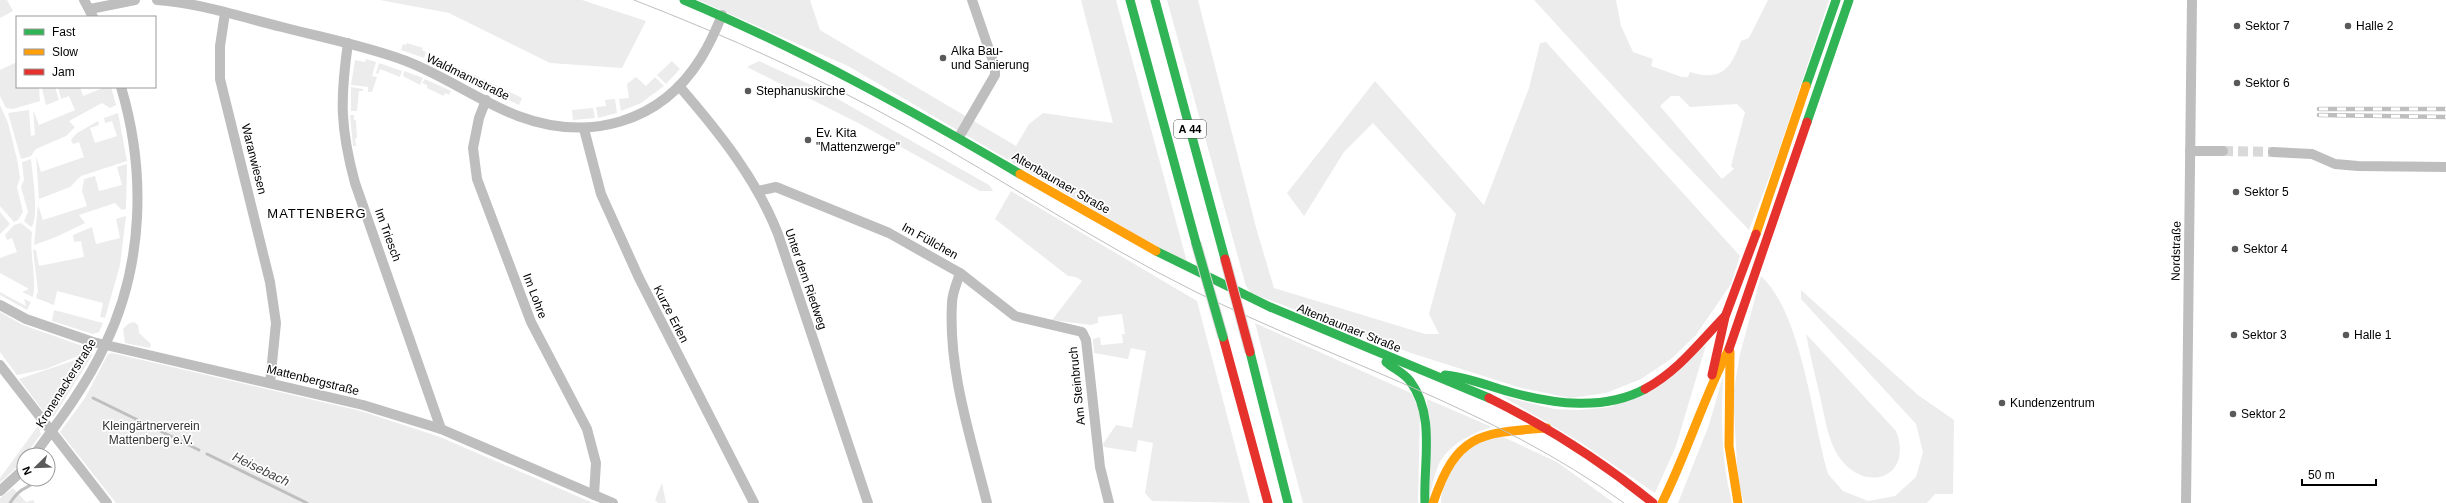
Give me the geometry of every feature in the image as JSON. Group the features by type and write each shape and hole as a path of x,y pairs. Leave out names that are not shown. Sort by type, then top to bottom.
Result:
{"main road":[{"name":"Altenbaunaer Straße","path":"684,0 722,15 828,64 959,137 1082,211 1184,267 1286,315 1375,352 1433,373"},
{"name":"A 44","path":"1130,0 1268,503"},
{"name":"A 44","path":"1155,0 1250,352 1288,503"},
{"path":"1711,383 1712,369 1725,317 1743,271 1836,0"},
{"path":"1662,503 1680,467 1711,383 1730,348 1849,0"},
{"path":"1433,373 1460,376 1550,402 1602,402 1637,392 1661,380 1684,361 1725,317"},
{"path":"1730,348 1727,442 1731,475 1738,503"},
{"path":"1375,352 1402,373 1422,400 1426,417 1423,490 1425,503"},
{"path":"1433,373 1547,428 1584,451 1653,503"},
{"path":"1433,503 1444,470 1465,445 1489,433 1547,428"}],"street":[{"path":"84,0 91,13 135,0"},
{"name":"Waldmannstraße","path":"157,0 185,2 348,43 405,61 446,78 486,100 517,115 541,124 584,129 607,126 628,119 648,108 679,86 701,58 722,15"},
{"path":"959,137 995,75 995,67 972,0"},
{"name":"Nordstraße","path":"2186,503 2192,0"},
{"name":"Waranwiesen","path":"225,13 220,46 220,79 270,282 276,323 270,383"},
{"name":"Im Triesch","path":"348,43 342,91 345,142 355,183 441,429"},
{"name":"Unter dem Riedweg","path":"679,86 704,115 758,191 778,234 868,503"},
{"name":"Kronenackerstraße","path":"40,447 52,432 94,368 106,344 125,291 138,210 133,134 121,88"},
{"name":"Im Lohre","path":"486,100 479,118 474,148 478,180 531,322 587,429 596,463 594,495"},
{"name":"Kurze Erlen","path":"584,129 589,154 601,194 639,278 754,503"},
{"path":"2190,151 2223,151"},
{"path":"2273,152 2312,154 2335,164 2358,166 2446,167"},
{"name":"Im Füllchen","path":"758,191 776,187 889,233 960,273 952,301 952,348 960,394 987,503"},
{"name":"Am Steinbruch","path":"960,273 1014,316 1082,332 1086,340 1100,468 1109,503"},
{"name":"Mattenbergstraße","path":"0,305 33,321 93,342 363,405 441,429 613,503"},
{"path":"0,365 107,503"},
{"path":"0,491 16,476"}],"green space":[{"path":"0,0 7,0 13,11 0,18"},
{"path":"380,0 582,0 646,21 622,68 550,63 449,13"},
{"path":"698,0 810,0 820,30 1016,146 1029,124 1043,113 1113,123 1081,0 1116,0 1187,262 1137,235 848,66"},
{"path":"1167,0 1198,0 1257,231 1274,288 1425,334 1439,334 1429,314 1456,214 1373,123 1344,152 1304,216 1287,193 1375,81 1484,205 1529,88 1540,43 1546,42 1740,256 1731,284 1696,335 1671,359 1641,379 1606,393 1570,398 1521,388 1408,352 1251,293 1246,286"},
{"path":"1534,0 1616,0 1621,26 1633,52 1653,59 1651,66 1682,77 1688,77 1690,72 1701,75 1710,75 1718,74 1724,70 1733,59 1741,41 1749,38 1768,0 1829,0 1776,159 1749,230 1666,144","holes":["1671,96 1679,96 1690,107 1737,104 1745,112 1731,166 1734,169 1722,179 1660,106"]},
{"path":"407,43 423,48 422,50 426,52 424,58 401,50 403,44 406,45"},
{"path":"366,59 376,62 372,76 377,77 372,92 368,92 368,87 351,85 355,60 365,62"},
{"path":"672,61 680,69 666,84 657,75"},
{"path":"759,61 822,90 989,185 993,191 980,191 860,124 747,67"},
{"path":"16,62 16,88 39,88 40,101 13,109 6,108 0,96 0,70"},
{"path":"379,63 402,71 400,77 380,69 378,74 376,73"},
{"path":"462,69 480,78 477,84 459,74"},
{"path":"404,71 423,78 420,85 403,76"},
{"path":"636,77 646,86 655,77 664,86 641,103 621,111 619,99 629,98 627,84"},
{"path":"425,79 451,91 449,95 445,93 444,96 427,88 427,85 422,83"},
{"path":"483,79 501,88 498,95 480,85"},
{"path":"351,87 363,89 363,91 359,91 357,111 351,111"},
{"path":"55,88 59,100 46,105 42,89"},
{"path":"58,88 80,88 83,96 103,88 111,88 116,105 110,108 102,103 69,121 75,127 66,136 36,149 31,156 21,159 8,113 29,110 31,136 35,135 33,110 39,125 75,110 69,96 61,99"},
{"path":"504,89 522,98 519,105 500,96"},
{"path":"615,99 617,113 598,118 596,107 606,106 605,100"},
{"path":"0,105 8,123 20,178 17,187 23,212 18,220 14,222 0,206"},
{"path":"593,108 595,118 573,120 572,110"},
{"path":"118,113 127,161 81,176 70,187 39,199 36,156 41,172 84,157 79,142 73,144 71,140 77,133 98,121 99,125 90,128 95,143 117,136 112,121 105,123 104,118"},
{"path":"350,115 354,115 354,120 356,120 356,146 353,146"},
{"path":"31,159 34,184 35,216 34,223 31,227 24,221 28,212 21,187 24,180 22,162"},
{"path":"127,164 126,209 122,210 115,203 79,215 85,223 56,237 34,245 38,205 43,220 87,206 82,191 84,179 95,176 99,191 122,185 117,167"},
{"path":"1011,191 1197,301 1250,503 1152,501 1145,493 1153,443 1138,440 1136,452 1104,447 1103,444 1116,425 1132,428 1146,351 1131,348 1128,359 1094,353 1093,339 1100,337 1101,345 1123,343 1122,334 1125,334 1122,314 1098,317 1098,323 1091,325 1052,320 1082,281 1076,277 1068,276 995,219"},
{"path":"0,212 10,224 0,234"},
{"path":"126,216 120,265 105,318 100,317 103,303 57,291 54,305 36,298 38,291 33,250 36,250 39,266 84,257 81,241 74,242 73,235 92,227 96,244 120,238 116,219"},
{"path":"21,223 32,232 31,249 34,281 33,297 22,292 29,289 0,273 0,258 17,252 12,238 7,240 5,235 14,225"},
{"path":"1761,276 1775,293 1787,315 1796,341 1811,397 1828,474 1843,491 1868,501 1895,496 1916,477 1923,452 1916,424 1801,299 1801,290 1918,395 1954,420 1953,494 1935,494 1927,503 1744,503 1738,481 1733,395 1740,354"},
{"path":"0,292 26,306 24,299 31,302 27,310 0,295"},
{"path":"54,310 103,323 99,332 93,334 52,321"},
{"path":"0,312 23,325 91,349 88,352 46,369 17,375 0,352"},
{"path":"134,322 138,325 139,333 151,344 150,348 125,343 123,329 128,324"},
{"path":"1255,323 1411,393 1420,411 1418,503 1303,503"},
{"path":"1806,334 1896,431 1900,447 1898,460 1893,469 1884,476 1874,478 1862,475 1850,469 1835,450 1827,428"},
{"path":"1706,345 1676,446 1655,493 1580,442 1502,396 1554,409 1578,410 1611,407"},
{"name":"Kleingärtnerverein Mattenberg e.V.","path":"112,353 361,411 440,437 593,503 116,503 60,432 85,398 108,354"},
{"path":"93,354 54,416 47,416 19,379"},
{"path":"1723,376 1722,408 1724,456 1728,487 1732,503 1678,503 1709,425"},
{"path":"1427,399 1492,427 1467,437 1446,454 1437,469 1430,496"},
{"path":"38,426 41,434 32,447 23,447"},
{"path":"1501,436 1557,462 1614,503 1441,503 1444,485 1458,459 1472,446 1487,439"},
{"path":"16,456 16,468 0,483 0,478"},
{"path":"662,483 666,503 658,503 655,500"},
{"path":"13,488 26,502 33,500 35,503 0,503 0,498"}],"waterway":[{"name":"Heisebach","path":"93,398 199,450"},
{"name":"Heisebach","path":"207,454 307,503"},
{"name":"Heisebach","path":"10,503 18,493 27,487"}],"tunnel":[{"path":"2223,151 2273,152"}],"tram line":[{"path":"634,0 738,43 875,109 944,147 1085,232 1157,272 1249,317 1414,388 1468,413 1573,469 1624,503"}],"railway":[{"path":"2319,109 2446,109"},
{"path":"2319,115 2446,117"}],"traffic: fast":[{"path":"684,0 771,39 855,81 1020,174"},
{"path":"1130,0 1196,243"},
{"path":"1155,0 1225,259"},
{"path":"1806,86 1836,0"},
{"path":"1807,122 1849,0"},
{"path":"1196,243 1223,337"},
{"path":"1156,251 1270,307 1489,398"},
{"path":"1250,352 1288,503"},
{"path":"1386,362 1410,381 1418,395 1423,409 1426,424 1425,503"},
{"path":"1445,375 1470,380 1502,390 1544,400 1561,402 1596,403 1629,396 1645,389"}],"traffic: slow":[{"path":"1756,234 1806,86"},
{"path":"1020,174 1156,251"},
{"path":"1662,503 1711,387 1729,349"},
{"path":"1730,352 1729,446 1738,503"},
{"path":"1433,503 1451,462 1462,450 1474,441 1487,435 1547,428"}],"traffic: jam":[{"path":"1729,349 1807,122"},
{"path":"1712,375 1725,317 1756,234"},
{"path":"1225,259 1250,352"},
{"path":"1645,389 1657,382 1678,365 1724,317"},
{"path":"1223,337 1268,503"},
{"path":"1489,398 1511,409 1574,446 1614,473 1653,503"}],"place":[{"name":"Sektor 7","path":"2237,26"},
{"name":"Halle 2","path":"2348,26"},
{"name":"Alka Bau- und Sanierung","path":"943,58"},
{"name":"Sektor 6","path":"2237,83"},
{"name":"Stephanuskirche","path":"748,91"},
{"name":"Ev. Kita \"Mattenzwerge\"","path":"808,140"},
{"name":"Sektor 5","path":"2236,192"},
{"name":"Sektor 4","path":"2235,249"},
{"name":"Sektor 3","path":"2234,335"},
{"name":"Halle 1","path":"2346,335"},
{"name":"Kundenzentrum","path":"2002,403"},
{"name":"Sektor 2","path":"2233,414"}],"district":[{"name":"MATTENBERG","path":"317,213"}]}
